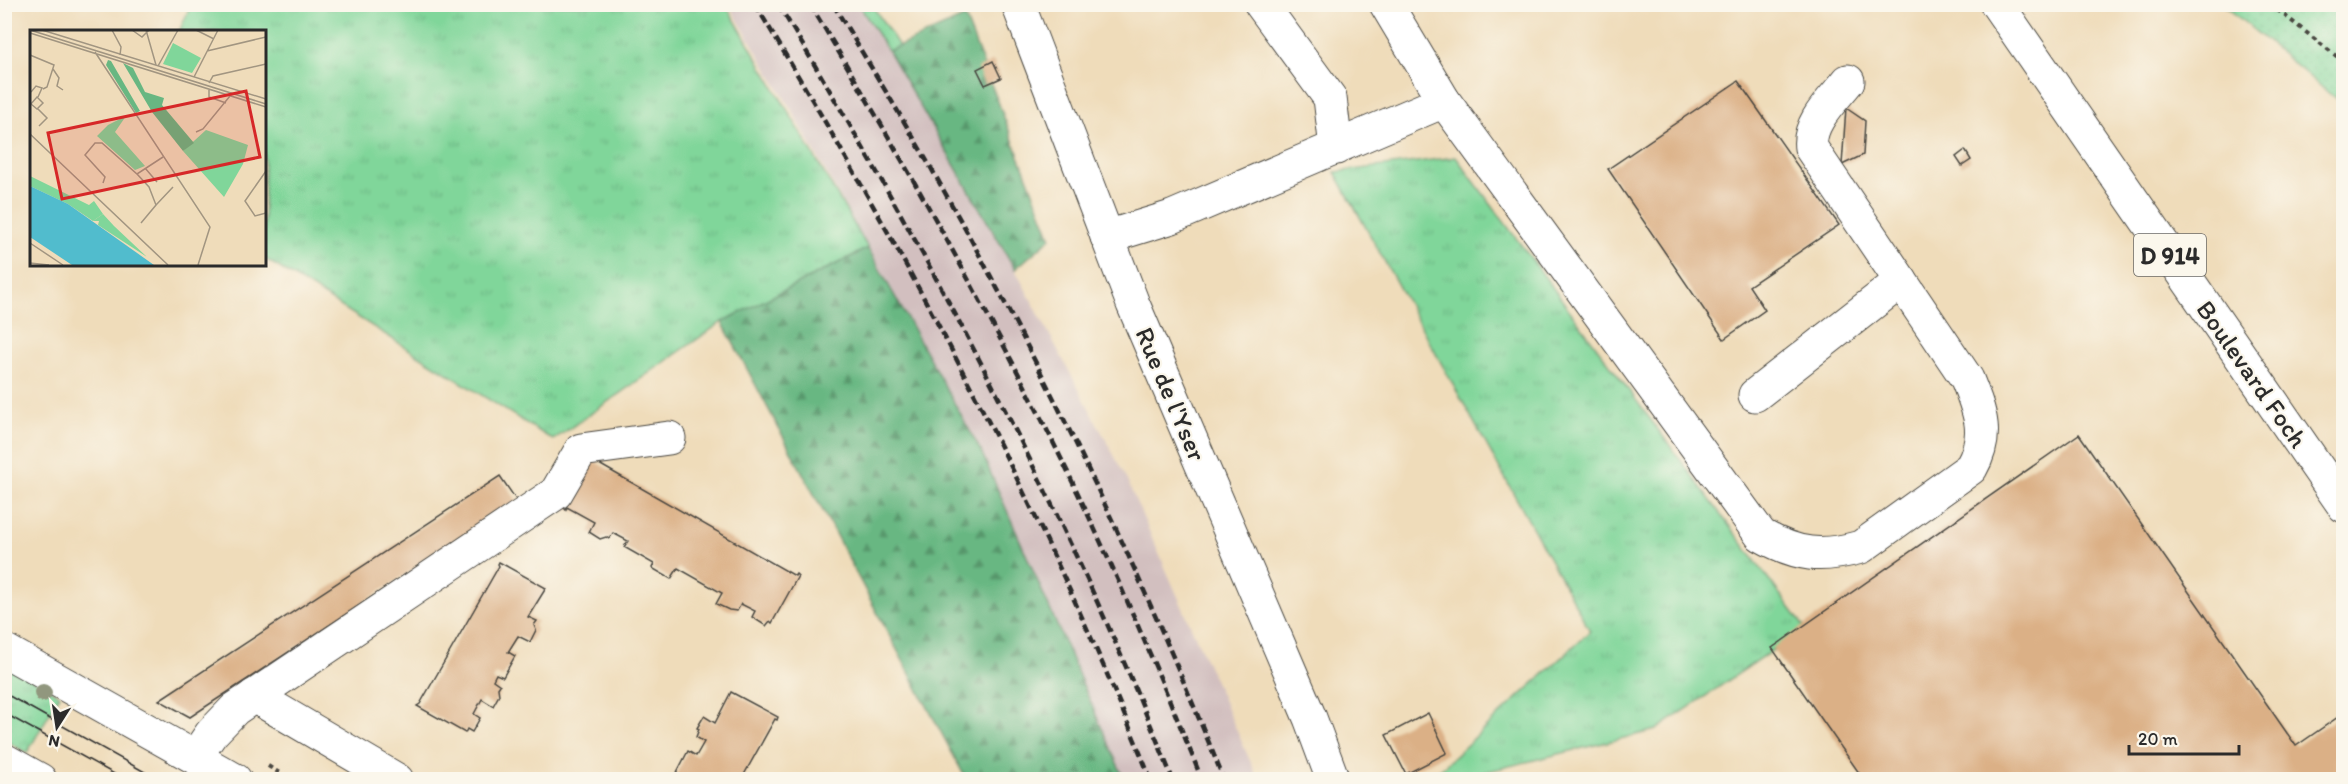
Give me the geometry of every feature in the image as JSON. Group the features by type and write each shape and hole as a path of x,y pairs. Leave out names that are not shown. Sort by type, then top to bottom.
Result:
{"main road":[{"name":"Rue de l'Yser","path":"1018,4 1132,304 1310,718 1333,780"},
{"path":"1261,4 1330,98 1336,148"},
{"path":"1386,4 1444,101 1761,535 1783,547 1803,553 1842,552 1861,547 1971,468 1979,455 1983,440 1982,421 1967,379 1811,148 1809,137 1818,120 1848,81"},
{"name":"Boulevard Foch","path":"1997,4 2343,506"},
{"path":"1107,237 1172,217 1444,101"},
{"path":"1755,395 1901,281"},
{"path":"195,757 211,734 235,708 556,493 581,450 669,438"},
{"path":"4,650 235,780"},
{"path":"254,696 397,780"},
{"path":"4,760 40,780"}],"path":[{"path":"2270,4 2343,62"}],"shaded area":[{"path":"729,5 860,5 971,187 1124,474 1258,779 1124,779 981,451 792,111"}],"green space":[{"path":"191,5 726,5 868,248 722,322 553,440 266,259 266,30 180,30"},
{"path":"859,5 872,5 899,46 888,51"},
{"path":"2224,5 2343,5 2343,105"},
{"path":"965,17 1051,238 1015,269 888,51"},
{"path":"1456,157 1805,628 1656,730 1457,779 1430,779 1590,631 1335,172"},
{"path":"868,248 981,451 1124,779 966,779 722,322"},
{"path":"5,664 60,695 27,753 5,740"}],"building":[{"path":"993,61 1001,78 985,85 977,69"},
{"path":"1738,81 1839,225 1749,286 1765,310 1724,339 1608,169"},
{"path":"1846,108 1865,121 1863,155 1842,165"},
{"path":"1965,150 1971,160 1962,166 1956,157"},
{"path":"2079,434 2296,746 2344,713 2344,780 1864,780 1772,648"},
{"path":"592,460 795,576 796,574 798,576 772,623 770,621 766,626 752,617 755,611 741,604 737,611 716,604 722,593 678,568 671,579 652,568 654,564 624,547 628,541 613,533 609,539 606,537 600,539 589,532 594,522 567,507 566,510 564,508"},
{"path":"500,476 517,501 190,717 159,700"},
{"path":"499,562 546,588 528,617 537,621 534,625 536,630 530,642 518,636 508,652 515,656 503,677 496,674 493,680 500,685 499,695 493,706 482,699 474,714 480,718 472,732 467,729 465,733 417,706 499,566"},
{"path":"731,692 778,717 741,780 673,780 688,751 696,756 704,742 696,737 699,729 697,728 704,716 715,723"},
{"path":"1428,713 1447,753 1406,774 1386,735"}],"tram line":[{"path":"4,693 159,780"},
{"path":"4,713 125,780"}],"railway":[{"path":"755,4 866,193 969,384 1065,579 1151,780"},
{"path":"778,4 888,192 992,384 1087,579 1173,780"},
{"path":"810,4 936,220 1052,440 1130,608 1202,780"},
{"path":"833,4 944,191 1022,335 1128,555 1224,780"}]}
